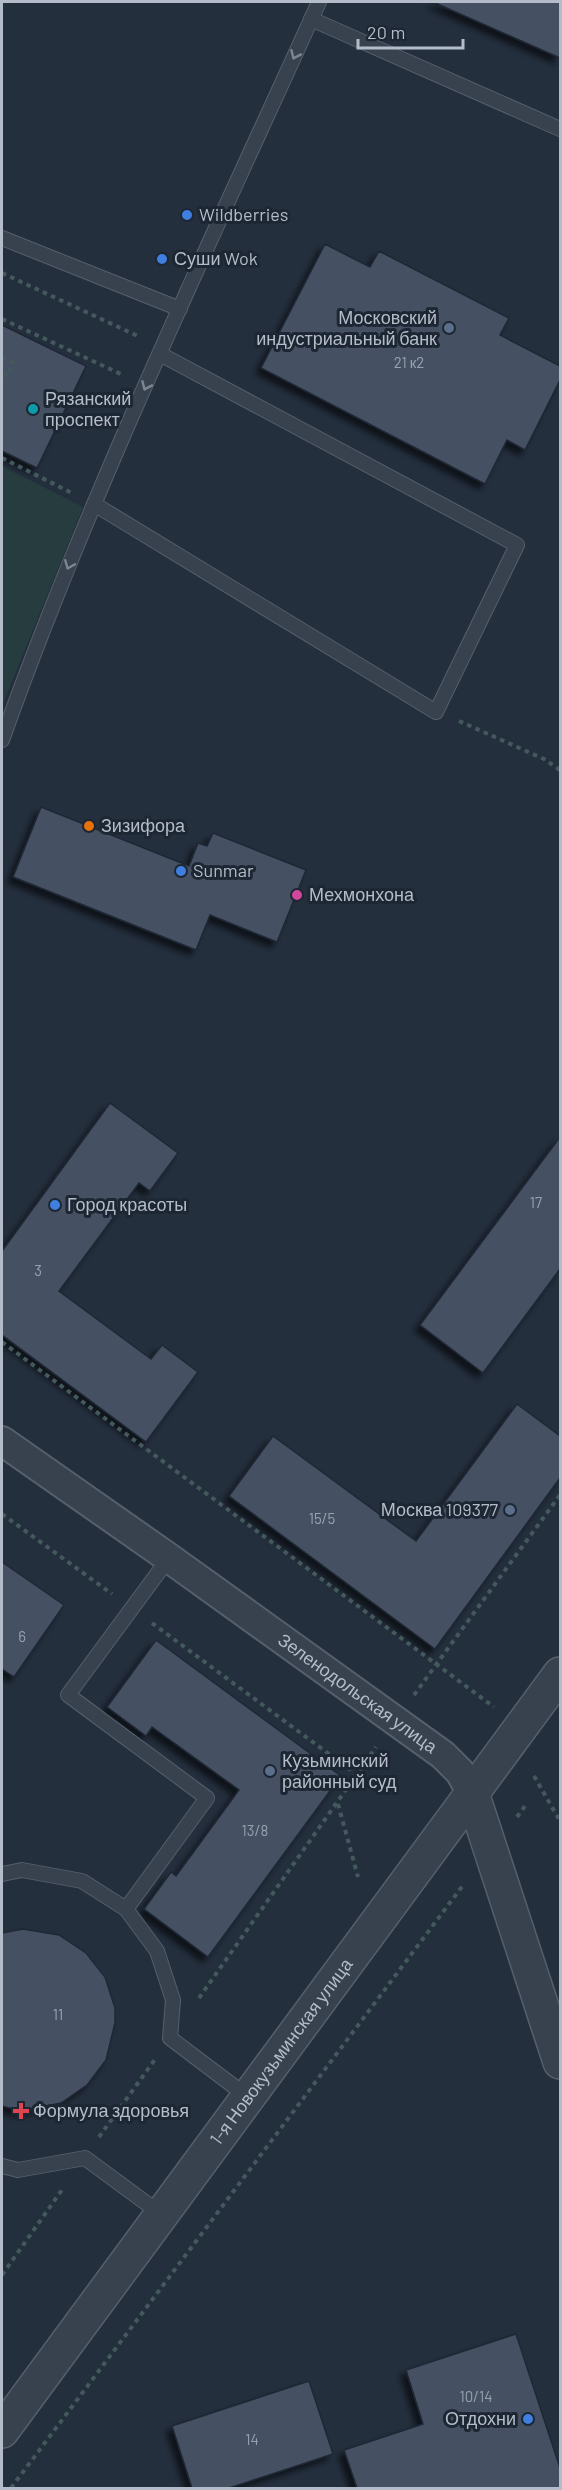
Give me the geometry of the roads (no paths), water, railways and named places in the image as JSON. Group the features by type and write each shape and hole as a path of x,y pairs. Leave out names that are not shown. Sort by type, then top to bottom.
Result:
{"street":[{"name":"Зеленодольская улица","path":"2,1441 443,1755 460,1772 472,1793 561,2062"},
{"name":"1-я Новокузьминская улица","path":"2,2431 561,1674"}],"lane":[{"path":"2,740 26,673 94,504 319,2"},
{"path":"311,19 561,129"},
{"path":"2,238 180,309"},
{"path":"94,504 436,712 517,545 160,354"},
{"path":"126,1909 207,1798 68,1695 169,1558"},
{"path":"2,1874 22,1870 82,1881 126,1909 157,1951 173,2000 170,2038 248,2097"},
{"path":"2,2166 18,2170 85,2158 161,2214"}],"place":[{"name":"Wildberries","path":"187,215"},
{"name":"Суши Wok","path":"162,259"},
{"name":"Московский индустриальный банк","path":"449,328"},
{"name":"Рязанский проспект","path":"33,409"},
{"name":"Зизифора","path":"89,826"},
{"name":"Sunmar","path":"181,871"},
{"name":"Мехмонхона","path":"297,895"},
{"name":"Город красоты","path":"55,1205"},
{"name":"Москва 109377","path":"510,1510"},
{"name":"Кузьминский районный суд","path":"270,1771"},
{"name":"Формула здоровья","path":"21,2111"},
{"name":"Отдохни","path":"528,2419"}]}
